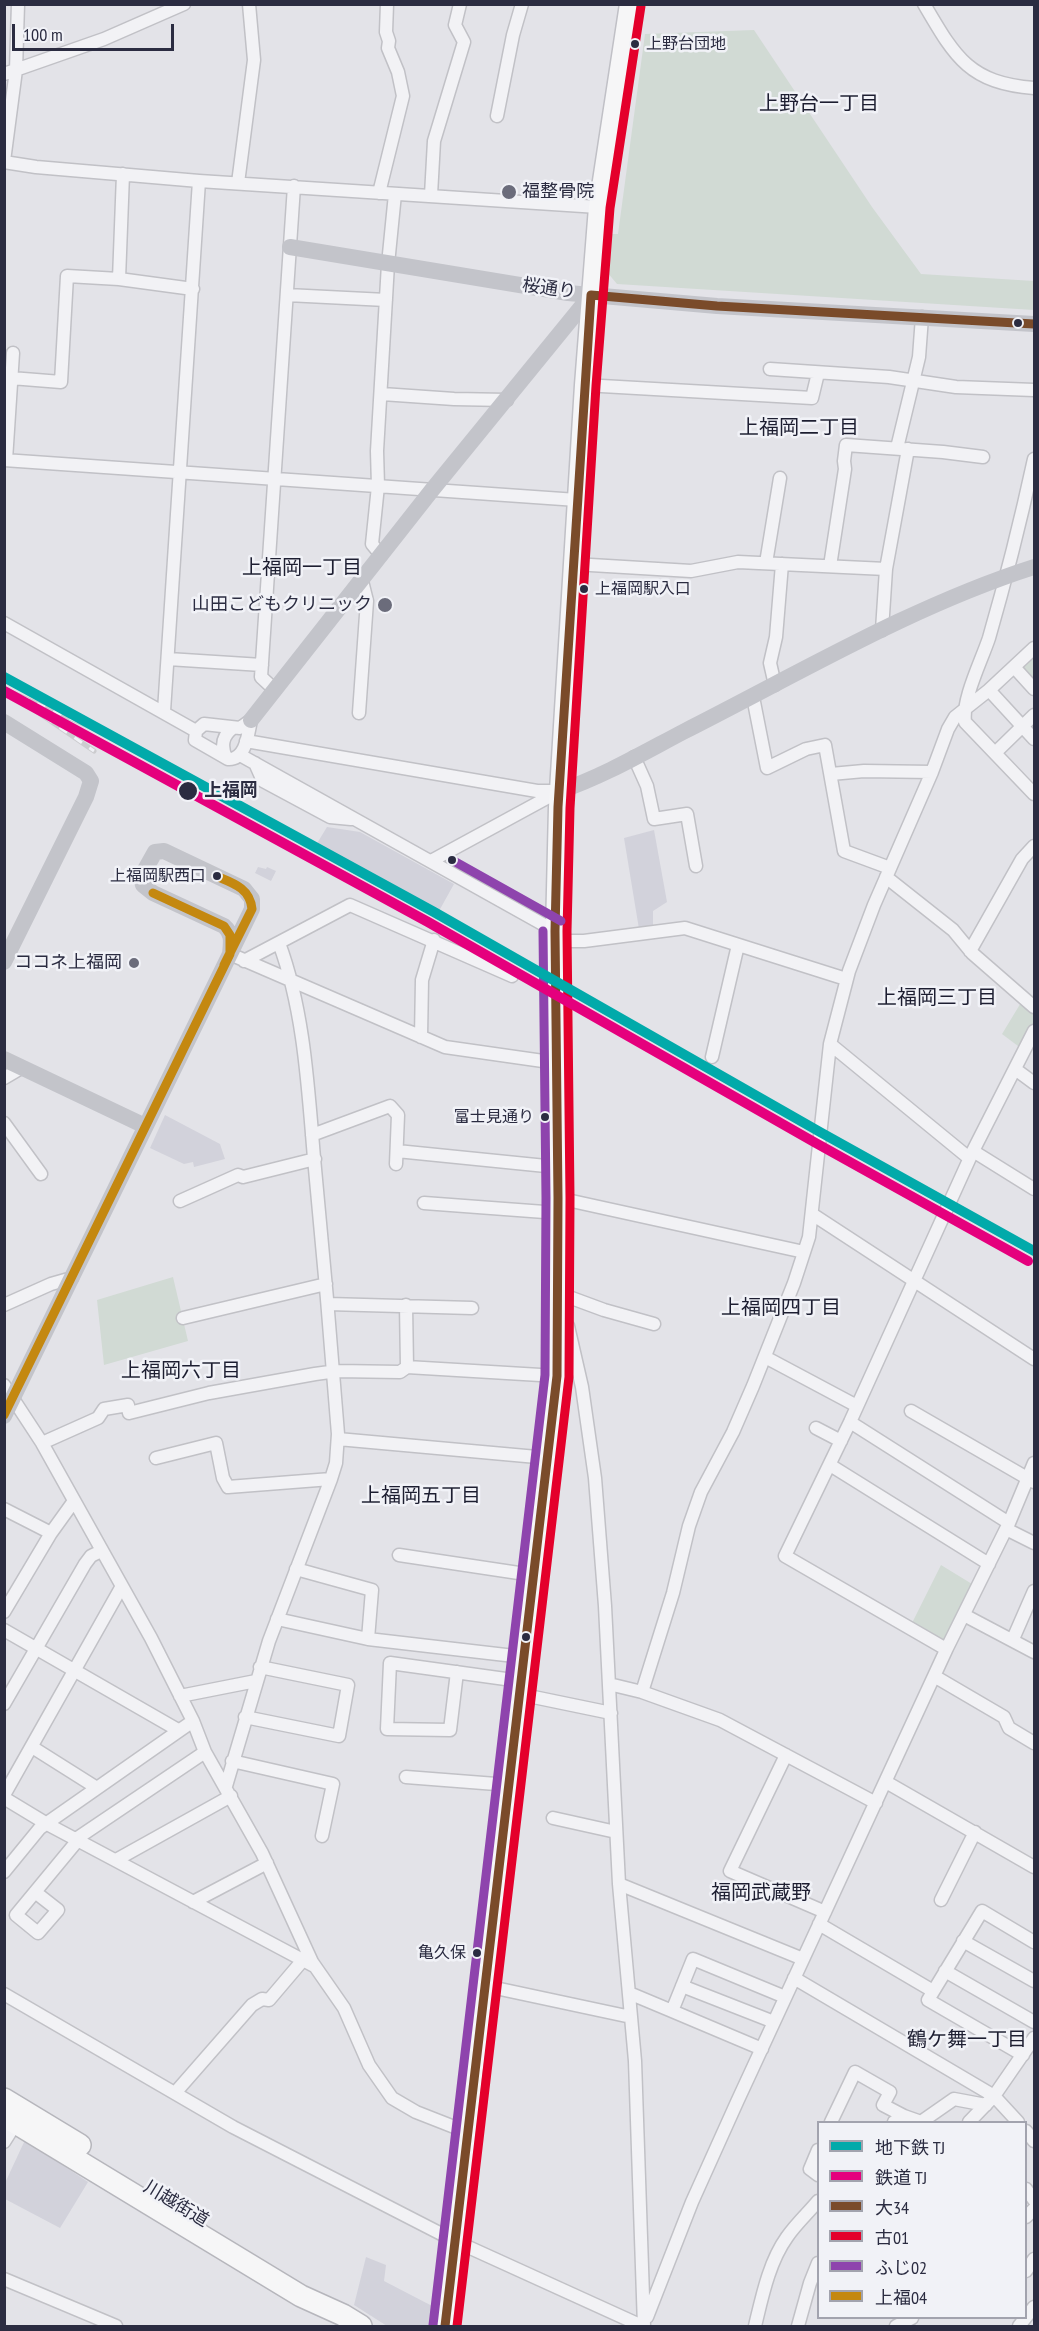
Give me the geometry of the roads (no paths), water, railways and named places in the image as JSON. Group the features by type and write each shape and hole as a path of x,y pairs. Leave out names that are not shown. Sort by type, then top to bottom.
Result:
{"highway":[{"name":"川越街道","path":"4,2099 256,2253 307,2286 343,2315"},
{"name":"川越街道","path":"10,2120 301,2296 361,2326"}],"main road":[{"path":"445,2326 556,1376 558,1205 555,936 560,791 584,385 598,207 629,4"}],"street":[{"path":"18,4 10,72 4,161 36,167 199,181 598,207"},
{"path":"10,72 104,39 184,4"},
{"path":"238,183 254,60 249,4"},
{"path":"379,193 403,96 399,72 388,48 387,4"},
{"path":"431,195 434,141 464,42 455,25 460,4"},
{"path":"496,116 522,4"},
{"path":"924,4 955,52 971,69 992,81 1011,86 1035,88"},
{"path":"119,279 123,174"},
{"path":"164,711 199,181"},
{"path":"274,690 262,680 262,664 294,186"},
{"path":"381,555 372,544 378,486 377,451 388,264 395,194"},
{"name":"桜通り","path":"290,247 568,293 717,306 1035,324"},
{"path":"11,378 61,382 67,276 119,279 193,289"},
{"path":"287,295 386,300"},
{"path":"560,791 537,791 243,731 204,724 194,736 197,743 226,758 234,759 240,755 243,731 274,690 362,581 432,489 591,295"},
{"path":"882,630 886,569 902,448 919,357 922,317"},
{"path":"13,353 5,460 577,500"},
{"path":"770,369 913,380 956,387 1035,390"},
{"path":"584,385 812,398 818,372"},
{"path":"381,394 507,400"},
{"path":"830,566 845,469 846,445 902,448 983,457"},
{"path":"1035,459 985,650 963,711 965,722 1035,794"},
{"path":"766,563 780,478"},
{"path":"574,564 690,571 738,562 886,569"},
{"path":"775,686 770,663 776,637 782,564"},
{"path":"431,861 560,791 634,757 882,630 1006,576 1035,567"},
{"path":"359,713 367,601 362,581"},
{"path":"4,623 196,731"},
{"path":"642,1692 673,1593 683,1546 698,1500 733,1432 765,1357 809,1237 830,1044 846,979 948,729 955,717 1035,648"},
{"path":"168,659 262,664"},
{"path":"1014,668 1035,689"},
{"path":"989,690 1035,739"},
{"path":"753,697 766,768 806,749 825,745 844,851 888,872 953,930 970,951 1035,1007"},
{"path":"995,753 1035,716"},
{"path":"4,722 86,773 91,782 86,797 4,962"},
{"path":"226,758 222,747 227,732 243,731"},
{"path":"240,755 431,861 555,936 584,941 685,928 846,979"},
{"path":"634,757 647,786 654,819 687,814 696,866"},
{"path":"831,774 864,771 932,772"},
{"path":"970,951 1022,859 1035,846"},
{"path":"4,1416 9,1391 72,1278 145,1126 237,957 252,909 252,899 244,889 164,851 155,852 141,877 143,885 153,893 224,926 236,926 247,919"},
{"path":"237,957 279,943 350,905 512,976"},
{"path":"224,926 229,932 237,957 445,1047 557,1063"},
{"path":"421,1037 422,980 434,940"},
{"path":"228,1791 232,1761 260,1667 331,1479 338,1439 315,1159 291,981 279,943"},
{"path":"712,1057 738,945"},
{"path":"946,1649 785,1556 850,1422 971,1155 1035,1031"},
{"path":"830,1044 971,1155 1035,1189"},
{"path":"4,1059 145,1126"},
{"path":"4,1078 13,1075 21,1068"},
{"path":"1015,1069 1035,1083"},
{"path":"312,1135 390,1106 398,1115 396,1158 556,1167"},
{"path":"4,1123 41,1173"},
{"path":"180,1201 238,1175 243,1177 315,1159"},
{"path":"424,1203 558,1205 804,1252"},
{"path":"812,1214 1035,1359"},
{"path":"4,1305 51,1284 72,1278"},
{"path":"183,1318 326,1284"},
{"path":"558,1301 604,1310 654,1324"},
{"path":"558,1301 568,1326 582,1387 595,1478 609,1684 619,1884 635,2061 643,2326"},
{"path":"328,1304 472,1308"},
{"path":"406,1305 406,1367"},
{"path":"765,1357 857,1406"},
{"path":"42,1443 98,1418 104,1409 128,1405 129,1413 209,1393 333,1372 400,1372 406,1367 556,1376"},
{"path":"9,1391 42,1443 122,1586 193,1721 205,1752 267,1863 301,1940 315,1966 344,2008 369,2065 392,2098 416,2112 467,2132"},
{"path":"911,1411 1031,1480"},
{"path":"850,1422 1035,1543"},
{"path":"816,1428 841,1441"},
{"path":"338,1439 548,1458"},
{"path":"156,1458 216,1443 223,1478 228,1487 331,1479"},
{"path":"643,2326 692,2202 785,1997 946,1649 1031,1480 1035,1463"},
{"path":"830,1465 989,1564"},
{"path":"4,1612 51,1533 74,1501"},
{"path":"5,1510 51,1533"},
{"path":"4,1704 85,1564 91,1556 101,1551"},
{"path":"399,1555 532,1575"},
{"path":"297,1569 372,1590 368,1638"},
{"path":"122,1586 4,1797 47,1824 315,1966"},
{"path":"1012,1639 1035,1591"},
{"path":"964,1614 1035,1652"},
{"path":"277,1619 368,1638 523,1657"},
{"path":"4,1630 178,1730"},
{"path":"457,1672 450,1730 387,1729 390,1664 457,1672 520,1687 610,1713"},
{"path":"245,1716 339,1736 348,1685 260,1667"},
{"path":"934,1676 1004,1717 1008,1728 1035,1743"},
{"path":"180,1696 256,1681"},
{"path":"609,1684 642,1692 720,1720 876,1803"},
{"path":"4,1872 40,1828 193,1721"},
{"path":"32,1747 97,1788"},
{"path":"35,1892 77,1840 205,1752"},
{"path":"786,1755 730,1871 825,1912"},
{"path":"232,1761 333,1784 322,1836"},
{"path":"406,1777 508,1785"},
{"path":"886,1782 1035,1867"},
{"path":"116,1860 228,1791"},
{"path":"553,1818 616,1832"},
{"path":"941,1900 975,1832"},
{"path":"193,1902 267,1863"},
{"path":"619,1884 803,1959"},
{"path":"1023,2055 927,2000 982,1911 1035,1942"},
{"path":"819,1924 933,1991"},
{"path":"963,1941 1035,1981"},
{"path":"672,2011 693,1959 785,1997"},
{"path":"175,2092 252,2005 262,1999 269,2000 303,1960"},
{"path":"945,1971 1035,2022"},
{"path":"794,1978 990,2100 1017,2121"},
{"path":"486,1986 631,2017"},
{"path":"682,1986 774,2022"},
{"path":"629,1993 762,2049"},
{"path":"4,1994 233,2127 455,2241 643,2326"},
{"path":"970,2121 990,2100 1035,2038"},
{"path":"835,2121 855,2072 890,2092 883,2105 899,2119"},
{"path":"922,2121 954,2099 990,2100"},
{"path":"4,2142 10,2120"},
{"path":"817,2154 810,2169 817,2174"},
{"path":"755,2326 778,2252 787,2237 817,2203"},
{"path":"798,2326 810,2283 817,2267"},
{"path":"4,2279 102,2324 116,2326"},
{"path":"896,2326 910,2319"}],"railway":[{"path":"4,689 106,734"},
{"path":"30,707 94,751"}],"metro line":[{"name":"TJ","path":"4,677 434,912 1034,1251"}],"rail line":[{"name":"TJ","path":"4,691 428,922 1028,1261"}],"place":[{"name":"上野台団地","path":"635,44"},
{"name":"福整骨院","path":"509,192"},
{"name":"上福岡駅入口","path":"584,589"},
{"name":"山田こどもクリニック","path":"385,605"},
{"name":"上福岡","path":"188,791"},
{"name":"上福岡駅西口","path":"217,876"},
{"name":"ココネ上福岡","path":"134,963"},
{"name":"富士見通り","path":"545,1117"},
{"name":"亀久保","path":"477,1953"}],"district":[{"name":"上野台一丁目","path":"819,104"},
{"name":"上福岡二丁目","path":"799,428"},
{"name":"上福岡一丁目","path":"302,568"},
{"name":"上福岡三丁目","path":"937,998"},
{"name":"上福岡四丁目","path":"781,1308"},
{"name":"上福岡六丁目","path":"181,1371"},
{"name":"上福岡五丁目","path":"421,1496"},
{"name":"福岡武蔵野","path":"761,1893"},
{"name":"鶴ケ舞一丁目","path":"967,2040"}]}
